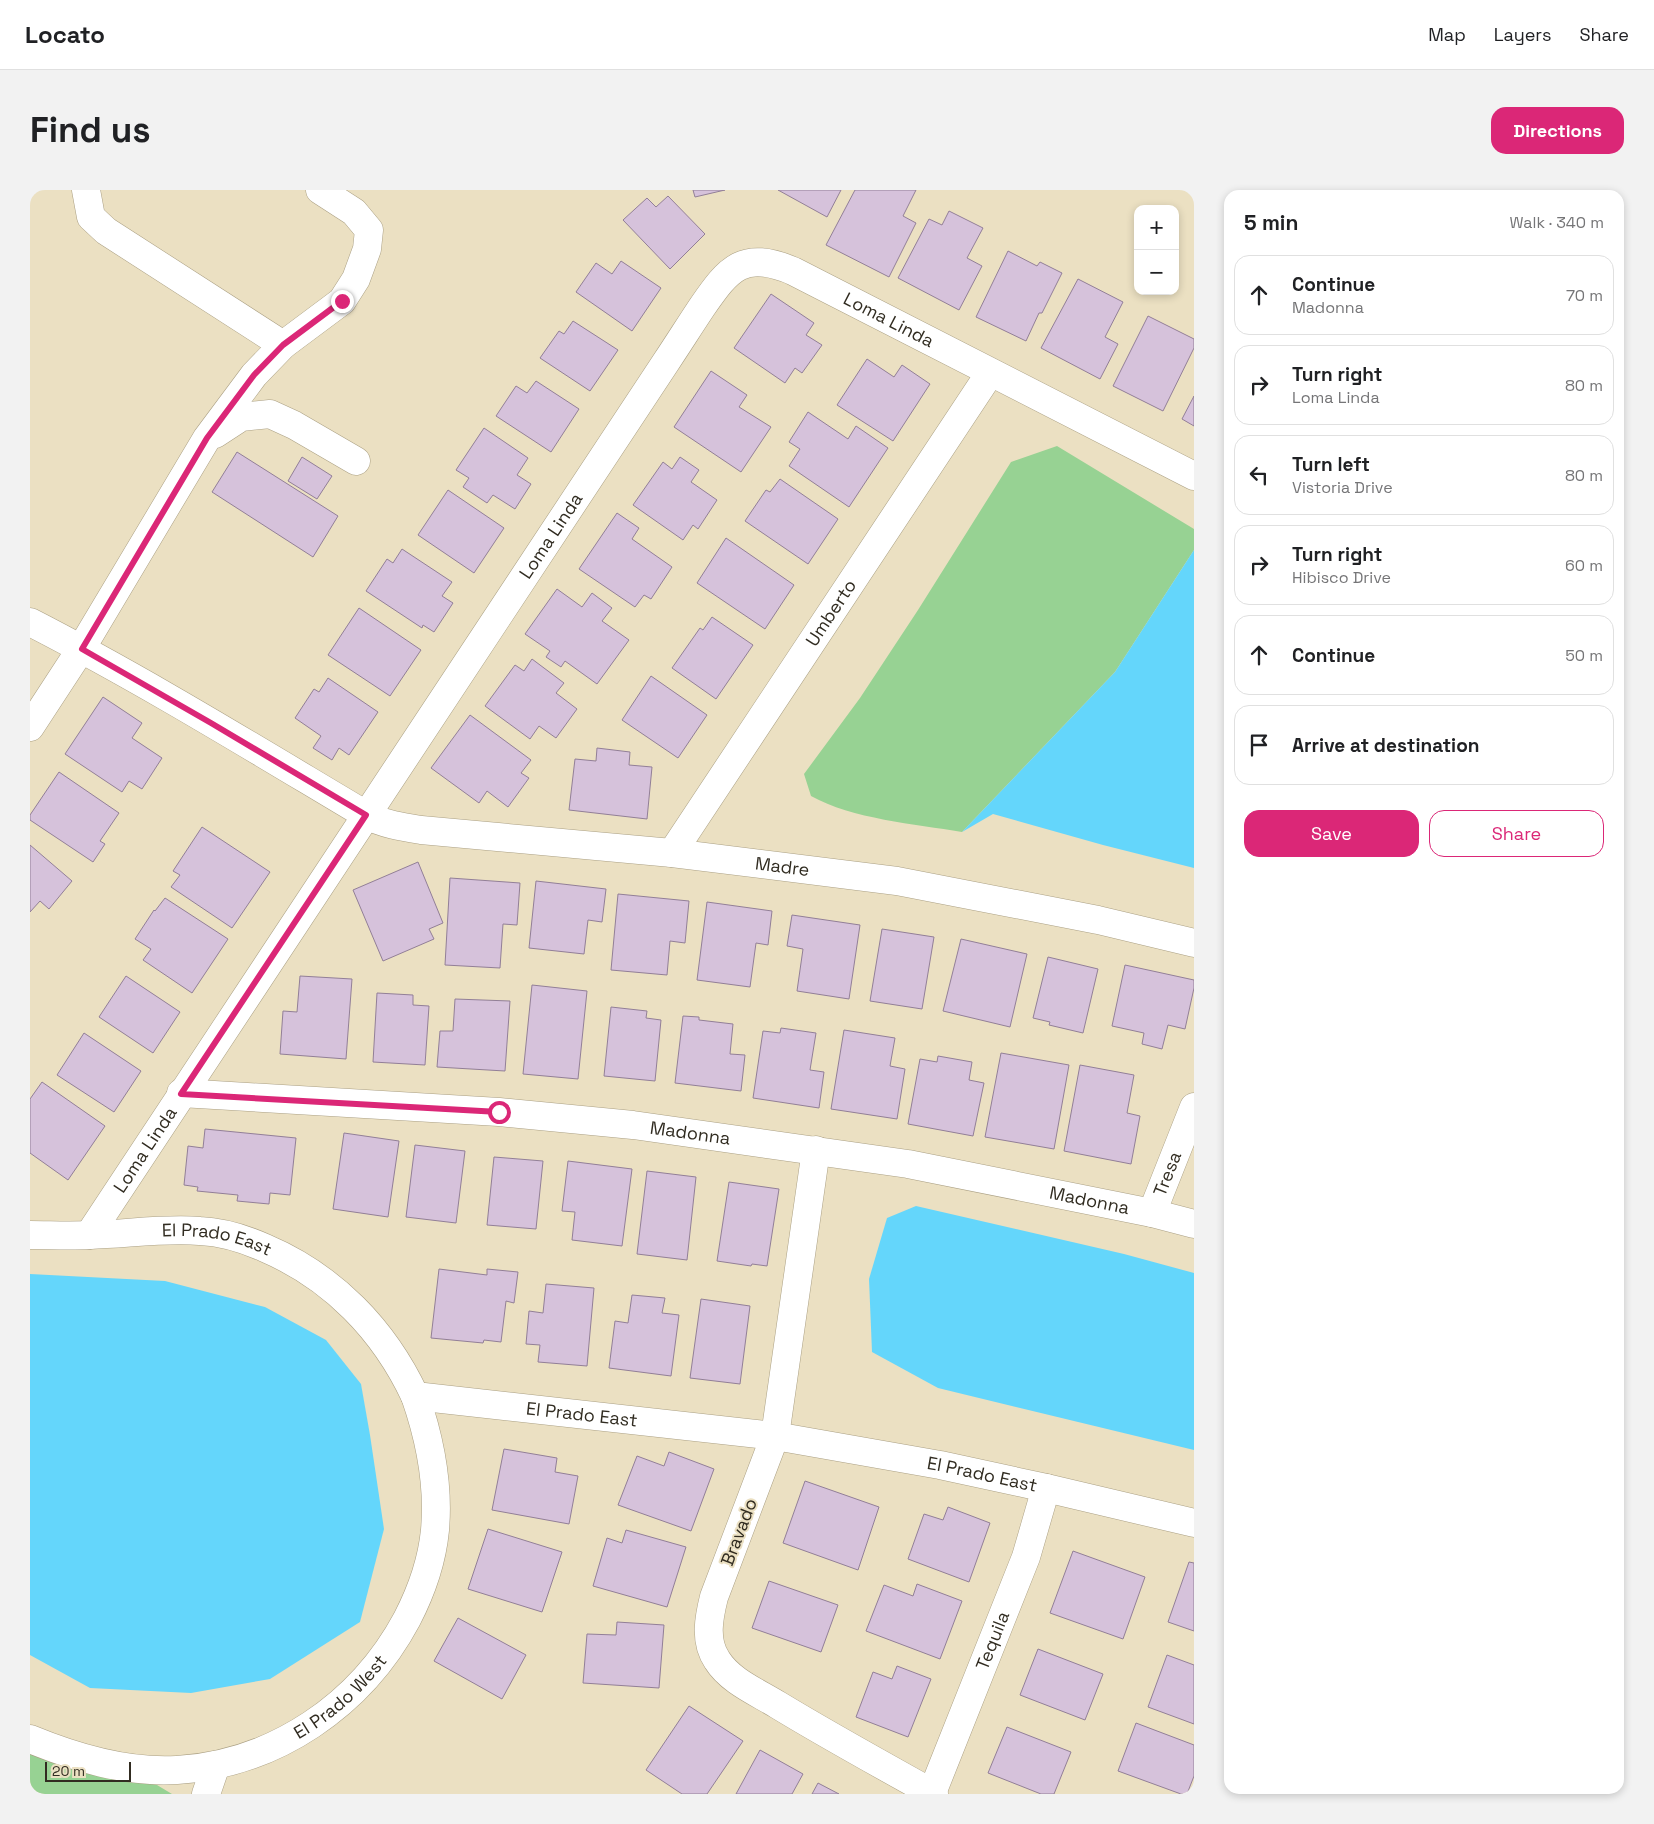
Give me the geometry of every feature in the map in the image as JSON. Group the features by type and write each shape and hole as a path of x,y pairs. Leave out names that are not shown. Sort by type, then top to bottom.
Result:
{"street":[{"path":"86,190 91,217 106,231 283,345"},
{"path":"30,727 82,649 207,438 254,375 283,345 342,301 356,279 367,248 369,230 354,212 320,190"},
{"name":"Loma Linda","path":"89,1235 666,362 718,285 730,272 744,265 757,262 766,262 785,268 1194,476"},
{"name":"Umberto","path":"672,854 990,373"},
{"path":"207,438 241,417 270,414 294,425 356,462"},
{"name":"Madre","path":"30,622 82,649 211,723 366,815 389,824 421,830 672,854 897,881 1098,920 1194,944"},
{"name":"Madonna","path":"181,1094 499,1112 633,1125 908,1164 1152,1213 1194,1224"},
{"name":"Tresa","path":"1152,1213 1194,1107"},
{"name":"Bravado","path":"816,1150 775,1436 714,1597 709,1622 712,1650 717,1661 728,1673 742,1683 826,1734 933,1793"},
{"name":"El Prado East","path":"30,1235 201,1231 222,1233 280,1254 330,1286 354,1308 387,1346 415,1396 775,1436 940,1465 1194,1523"},
{"name":"El Prado West","path":"30,1739 104,1764 144,1769 177,1770 216,1765 245,1758 274,1746 314,1725 348,1698 378,1664 398,1635 414,1606 426,1573 435,1530 436,1488 424,1421 415,1396"},
{"name":"Tequila","path":"933,1793 1026,1557 1046,1488"},
{"path":"206,1794 216,1765"}],"green space":[{"path":"1057,446 1194,529 1194,550 1115,672 962,832 864,815 827,804 811,796 804,774 860,698 1011,462"},
{"path":"30,1749 102,1772 157,1785 172,1794 30,1794"}],"water":[{"path":"1194,550 1194,868 993,814 962,832 1115,672"},
{"path":"916,1206 1124,1254 1194,1273 1194,1450 938,1388 872,1352 869,1279 887,1218"},
{"path":"30,1274 165,1281 265,1307 326,1340 361,1384 384,1529 360,1622 270,1679 191,1693 90,1688 30,1655"}],"building":[{"path":"693,190 725,190 695,197"},
{"path":"778,190 841,190 827,217"},
{"path":"855,190 916,190 903,216 916,223 889,277 826,245"},
{"path":"668,196 705,234 670,269 623,220 647,198 656,207"},
{"path":"949,211 983,228 967,258 982,266 959,310 898,278 929,219 942,225"},
{"path":"1008,251 1037,266 1040,262 1062,273 1042,313 1039,313 1026,341 976,317"},
{"path":"621,261 661,288 632,331 576,292 596,263 612,274"},
{"path":"1078,279 1123,302 1105,337 1118,344 1100,379 1041,348"},
{"path":"771,294 814,323 806,335 822,345 802,373 795,368 785,383 734,348"},
{"path":"1148,316 1194,339 1194,348 1163,411 1113,386"},
{"path":"573,321 618,350 590,391 540,358 559,331 564,334"},
{"path":"867,359 894,377 902,365 930,384 893,441 837,405"},
{"path":"711,371 747,395 739,407 771,427 741,472 674,427"},
{"path":"536,381 579,409 551,452 496,416 516,386 527,393"},
{"path":"1194,396 1194,426 1182,419"},
{"path":"808,412 848,439 856,426 888,448 849,507 789,466 800,449 789,442"},
{"path":"484,428 528,458 517,475 531,484 515,509 493,495 487,503 463,487 469,478 456,470"},
{"path":"237,452 338,516 313,557 212,492"},
{"path":"302,457 332,476 317,499 288,481"},
{"path":"680,457 699,470 691,482 717,500 698,529 693,525 683,540 633,505 663,462 672,469"},
{"path":"780,479 838,519 808,564 745,521 766,490 770,492"},
{"path":"448,490 504,528 474,573 418,535"},
{"path":"617,513 639,528 632,539 672,567 651,599 644,595 635,607 579,569"},
{"path":"726,538 794,585 765,629 697,583"},
{"path":"402,549 452,582 442,596 453,603 434,632 423,625 422,628 366,591 387,559 393,563"},
{"path":"557,589 582,607 592,593 612,608 602,621 629,640 597,684 565,661 561,667 546,657 550,651 525,634"},
{"path":"359,608 421,650 390,696 328,655"},
{"path":"712,617 753,645 716,699 672,668 700,628 703,630"},
{"path":"532,659 564,683 556,693 577,709 556,738 539,726 530,739 485,706 515,665 524,671"},
{"path":"651,676 707,715 678,758 622,720"},
{"path":"328,678 378,712 349,755 339,748 332,760 313,748 321,736 295,718 314,689 319,692"},
{"path":"103,697 142,723 132,738 162,758 142,789 129,781 122,792 65,754"},
{"path":"470,715 531,760 521,773 529,778 508,807 487,791 479,803 431,768"},
{"path":"597,748 630,752 629,765 652,767 647,819 569,810 575,759 596,761"},
{"path":"59,772 119,813 100,841 105,844 93,862 30,820 30,815"},
{"path":"202,827 270,872 232,928 171,887 180,875 173,871"},
{"path":"30,845 72,881 49,909 40,901 30,912"},
{"path":"418,862 443,923 429,929 434,939 383,961 353,890"},
{"path":"450,878 520,883 517,925 503,924 500,968 445,965"},
{"path":"536,881 606,889 602,922 588,920 584,954 529,948"},
{"path":"618,894 689,901 685,943 670,941 667,975 611,970"},
{"path":"165,898 228,939 192,993 143,960 151,949 135,939 154,910"},
{"path":"707,902 772,911 768,945 756,943 750,987 697,980"},
{"path":"792,915 860,925 849,999 797,991 803,949 787,946"},
{"path":"882,929 934,937 922,1009 870,1001"},
{"path":"961,939 1027,954 1010,1027 943,1011"},
{"path":"1048,957 1098,969 1083,1033 1049,1025 1050,1022 1033,1018"},
{"path":"1125,965 1194,980 1185,1029 1168,1025 1162,1049 1142,1044 1144,1033 1112,1026"},
{"path":"126,976 180,1012 153,1053 99,1017"},
{"path":"300,976 352,979 346,1059 280,1054 283,1011 297,1012"},
{"path":"532,985 587,991 578,1079 523,1074"},
{"path":"377,993 413,995 413,1005 429,1006 425,1065 373,1062"},
{"path":"455,999 510,1001 505,1071 437,1067 440,1031 453,1031"},
{"path":"611,1007 647,1011 646,1018 661,1020 655,1081 604,1076"},
{"path":"683,1016 699,1017 699,1020 733,1024 730,1054 745,1055 741,1091 675,1083"},
{"path":"781,1028 816,1033 810,1070 824,1072 819,1108 753,1098 763,1031 780,1033"},
{"path":"844,1030 895,1038 890,1066 905,1069 897,1119 831,1109"},
{"path":"84,1033 141,1071 114,1112 57,1075"},
{"path":"1001,1053 1069,1065 1054,1149 985,1137"},
{"path":"938,1056 972,1062 969,1080 984,1083 973,1136 908,1124 920,1059 937,1062"},
{"path":"1080,1065 1134,1075 1127,1113 1140,1116 1131,1164 1064,1151"},
{"path":"42,1082 105,1126 68,1180 30,1153 30,1099"},
{"path":"205,1129 296,1138 290,1195 270,1193 269,1204 237,1201 238,1195 197,1191 198,1187 184,1185 188,1146 203,1148"},
{"path":"344,1133 399,1141 388,1217 333,1209"},
{"path":"415,1145 465,1151 456,1223 406,1217"},
{"path":"494,1157 543,1161 536,1229 487,1225"},
{"path":"568,1161 632,1169 622,1246 572,1240 575,1212 562,1211"},
{"path":"647,1171 696,1177 687,1260 637,1254"},
{"path":"729,1182 779,1189 767,1266 752,1264 751,1266 717,1261"},
{"path":"439,1269 487,1275 487,1269 518,1272 514,1303 506,1301 501,1342 484,1340 483,1343 431,1338"},
{"path":"546,1284 594,1288 587,1366 538,1362 540,1345 526,1344 529,1311 543,1313"},
{"path":"632,1295 665,1298 662,1313 679,1315 671,1376 609,1368 615,1321 628,1323"},
{"path":"701,1299 750,1306 740,1384 690,1378"},
{"path":"504,1449 557,1458 555,1472 578,1476 569,1524 492,1510"},
{"path":"669,1452 714,1469 691,1531 618,1505 637,1456 664,1466"},
{"path":"805,1481 879,1507 858,1570 783,1543"},
{"path":"948,1507 990,1523 969,1582 908,1559 924,1514 943,1520"},
{"path":"488,1529 562,1552 542,1612 468,1589"},
{"path":"626,1530 686,1547 667,1607 593,1586 607,1538 622,1543"},
{"path":"1073,1551 1145,1577 1123,1639 1050,1613"},
{"path":"1189,1562 1194,1563 1194,1631 1168,1622"},
{"path":"769,1581 838,1605 821,1652 752,1628"},
{"path":"917,1584 962,1601 940,1659 866,1631 884,1585 913,1596"},
{"path":"458,1618 526,1655 502,1699 434,1661"},
{"path":"617,1622 664,1625 659,1688 583,1683 587,1634 616,1635"},
{"path":"1038,1649 1103,1674 1085,1720 1020,1695"},
{"path":"1167,1655 1194,1665 1194,1724 1148,1707"},
{"path":"897,1666 931,1679 908,1737 856,1717 873,1672 892,1679"},
{"path":"689,1706 743,1741 707,1794 682,1794 646,1770"},
{"path":"1136,1723 1194,1745 1194,1776 1187,1794 1181,1794 1118,1771"},
{"path":"1007,1727 1071,1752 1054,1794 1041,1794 988,1773"},
{"path":"760,1750 803,1774 792,1794 736,1794"},
{"path":"818,1783 839,1794 812,1794"}],"route":[{"path":"342,301 283,345 254,375 207,438 82,649 366,815 181,1094 499,1112"}]}
